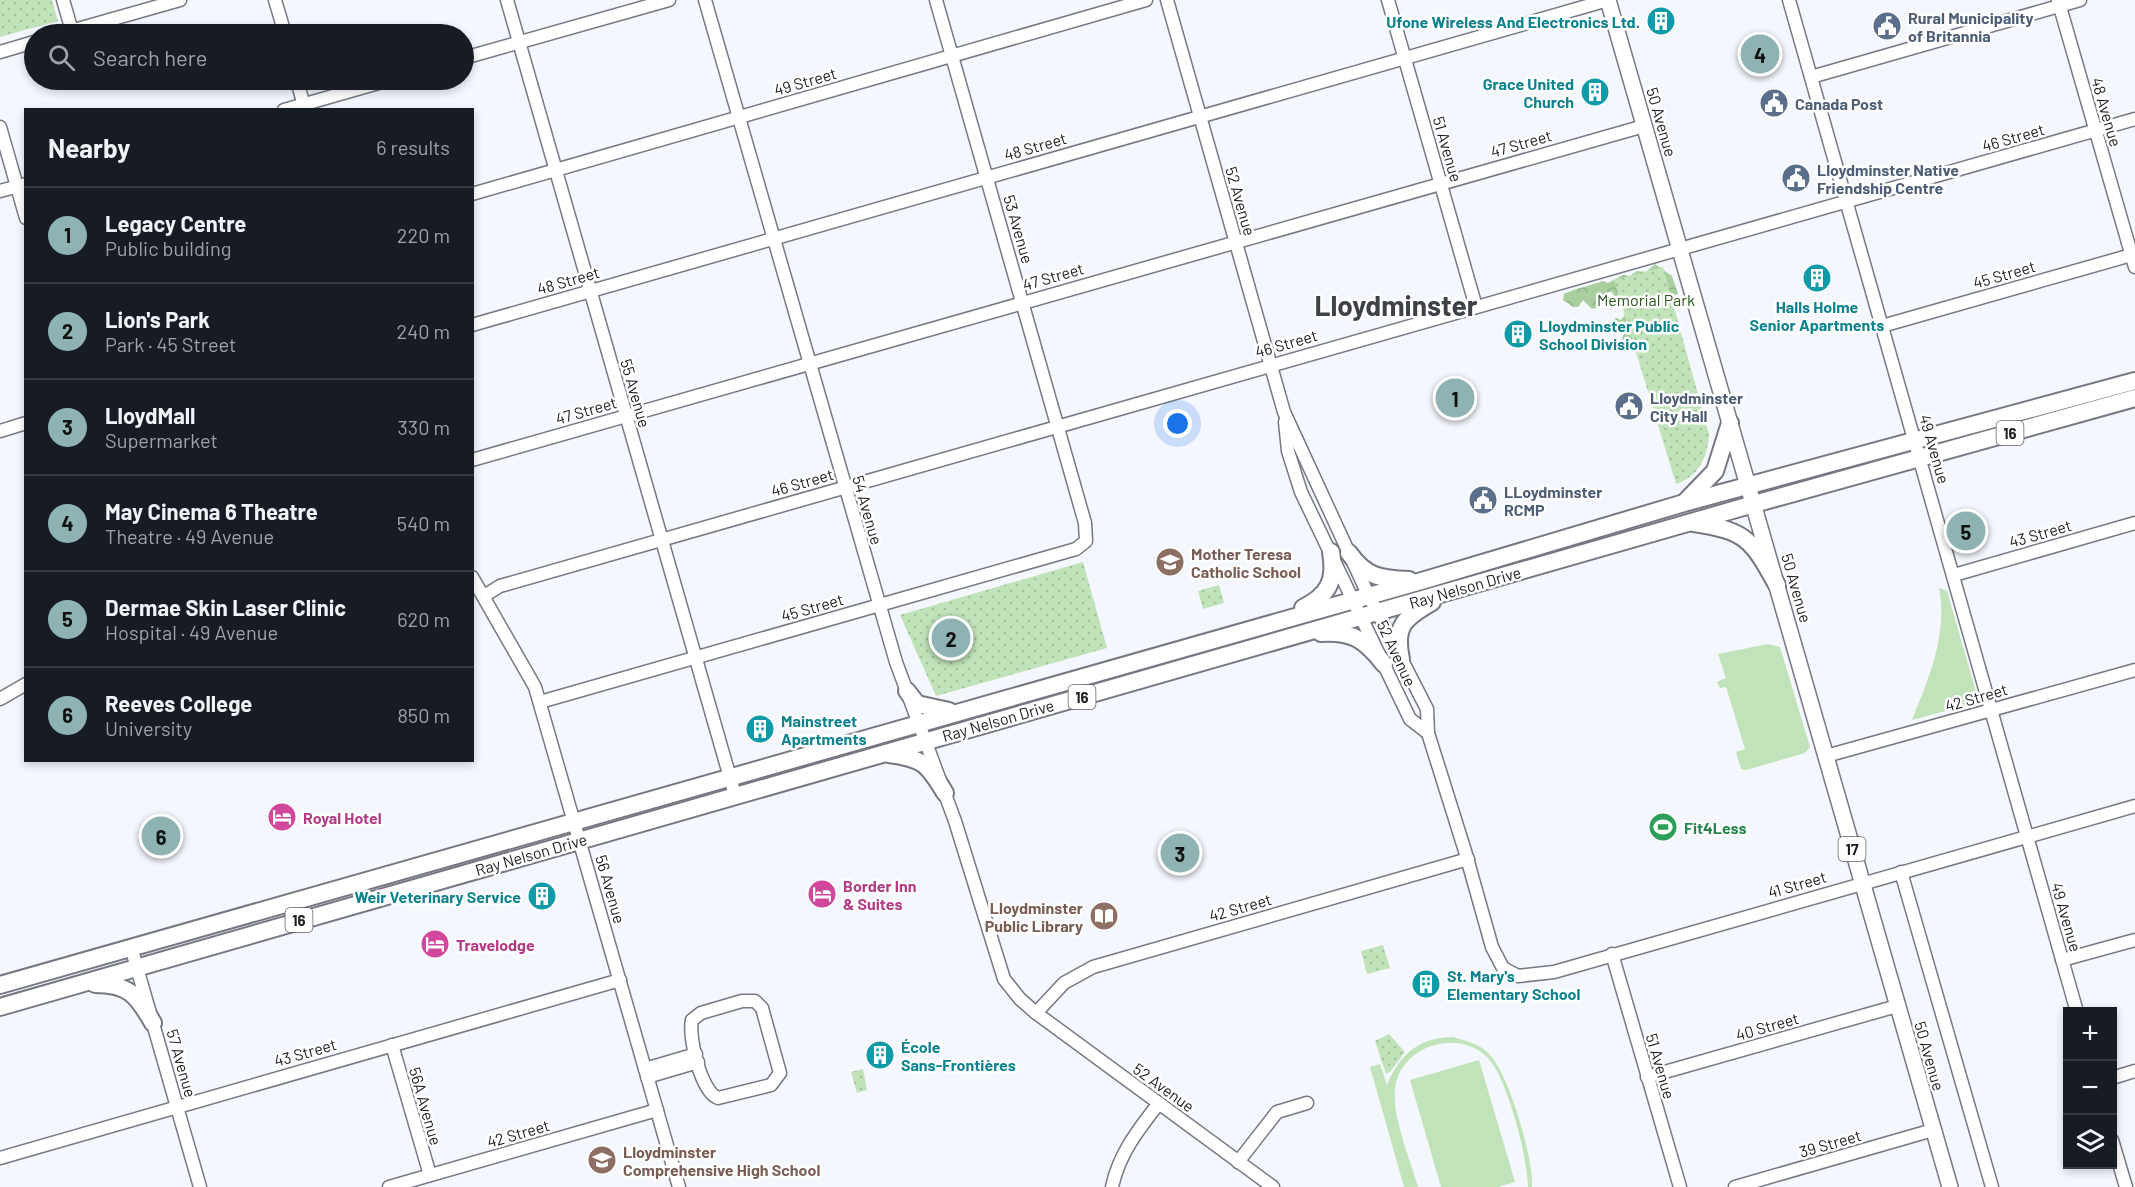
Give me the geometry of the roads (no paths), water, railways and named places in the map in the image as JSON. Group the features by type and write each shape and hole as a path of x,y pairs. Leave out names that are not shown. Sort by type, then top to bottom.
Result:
{"highway":[{"name":"Ray Nelson Drive","path":"0,985 730,779 956,712 1425,580 1684,503 2135,381"},
{"name":"Ray Nelson Drive","path":"0,1006 1754,503 2135,398"},
{"path":"1684,503 1715,471 1730,423"},
{"path":"1690,522 1725,528 1747,539 1757,550 1777,585"},
{"path":"1280,621 1317,601 1329,590 1333,574 1331,552"},
{"path":"1349,553 1359,567 1386,579 1425,580"},
{"path":"1401,659 1398,636 1401,625 1423,607 1452,591"},
{"path":"1296,635 1333,633 1352,636 1370,647 1384,664"},
{"path":"1221,668 1224,662 1239,652"},
{"path":"907,691 917,704 956,712"},
{"path":"882,753 921,761 933,773 945,793"},
{"path":"79,983 114,984 126,989 141,1004 153,1023"}],"main road":[{"name":"50 Avenue","path":"1608,0 1950,1187"}],"street":[{"path":"63,0 65,24"},
{"path":"97,24 180,0"},
{"path":"275,0 282,24"},
{"name":"55 Avenue","path":"507,0 735,795"},
{"path":"474,55 669,0"},
{"name":"54 Avenue","path":"705,0 896,662 945,793 999,969 1014,993 1036,1013"},
{"name":"53 Avenue","path":"936,0 1058,426 1087,537"},
{"name":"49 Street","path":"474,193 1146,0"},
{"name":"52 Avenue","path":"1167,0 1284,412 1349,553 1384,664 1410,719 1428,733"},
{"name":"51 Avenue","path":"1388,0 1476,307"},
{"name":"48 Street","path":"474,324 1608,0"},
{"name":"49 Avenue","path":"1789,0 2076,1007"},
{"path":"1811,77 2059,3 2080,0"},
{"name":"48 Avenue","path":"2059,3 2135,267"},
{"path":"0,52 24,45"},
{"path":"300,90 304,107 358,90"},
{"name":"46 Street","path":"484,596 500,586 2135,119"},
{"name":"47 Street","path":"474,459 1644,126"},
{"path":"0,127 21,185 24,205"},
{"path":"0,191 21,185"},
{"name":"45 Street","path":"1882,326 2133,254"},
{"name":"52 Avenue","path":"1284,412 1288,451 1296,477 1331,552 1362,598"},
{"path":"0,431 24,424"},
{"name":"43 Street","path":"1954,575 2135,523"},
{"name":"45 Street","path":"540,702 1076,549 1084,544 1087,537"},
{"name":"56 Avenue","path":"474,580 530,676 540,702 679,1187"},
{"name":"52 Avenue","path":"1369,614 1401,659 1427,709 1428,733 1468,859 1492,947 1503,968"},
{"name":"42 Street","path":"1826,756 2135,670"},
{"path":"0,699 24,685"},
{"name":"41 Street","path":"1503,968 1518,976 1529,976 2135,806"},
{"name":"42 Street","path":"1036,1013 1064,983 1093,967 1468,859"},
{"name":"50 Avenue","path":"1901,872 1992,1187"},
{"path":"2062,960 2135,940"},
{"name":"57 Avenue","path":"131,947 200,1187"},
{"name":"51 Avenue","path":"1612,954 1680,1187"},
{"name":"43 Street","path":"0,1158 620,980"},
{"path":"742,1001 755,1001 762,1008 780,1073 771,1085 718,1098 707,1091 697,1058 691,1026 695,1016 742,1001"},
{"name":"40 Street","path":"1647,1077 1897,1006"},
{"name":"52 Avenue","path":"1036,1013 1273,1187"},
{"name":"56A Avenue","path":"392,1045 430,1175"},
{"path":"646,1073 697,1058"},
{"path":"2117,1076 2135,1071"},
{"path":"1112,1187 1116,1166 1123,1151 1159,1103"},
{"path":"1238,1162 1277,1112 1307,1103"},
{"name":"42 Street","path":"389,1187 657,1110"},
{"name":"39 Street","path":"1735,1187 1933,1130"},
{"path":"2117,1157 2126,1187"}],"place":[{"name":"Ufone Wireless And Electronics Ltd.","path":"1661,21"},
{"name":"Rural Municipality of Britannia","path":"1887,26"},
{"name":"May Cinema 6 Theatre","path":"1760,54"},
{"name":"Grace United Church","path":"1595,92"},
{"name":"Canada Post","path":"1774,103"},
{"name":"Lloydminster Native Friendship Centre","path":"1796,178"},
{"name":"Halls Holme Senior Apartments","path":"1817,278"},
{"name":"Lloydminster Public School Division","path":"1518,334"},
{"name":"Legacy Centre","path":"1455,398"},
{"name":"Lloydminster City Hall","path":"1629,406"},
{"name":"LLoydminster RCMP","path":"1483,500"},
{"name":"Dermae Skin Laser Clinic","path":"1966,531"},
{"name":"Mother Teresa Catholic School","path":"1170,562"},
{"name":"Lion's Park","path":"951,638"},
{"name":"Mainstreet Apartments","path":"760,729"},
{"name":"Royal Hotel","path":"282,817"},
{"name":"Fit4Less","path":"1663,827"},
{"name":"Reeves College","path":"161,836"},
{"name":"LloydMall","path":"1180,853"},
{"name":"Border Inn & Suites","path":"822,894"},
{"name":"Weir Veterinary Service","path":"542,896"},
{"name":"Lloydminster Public Library","path":"1104,916"},
{"name":"Travelodge","path":"435,944"},
{"name":"St. Mary's Elementary School","path":"1426,984"},
{"name":"École Sans-Frontières","path":"880,1055"},
{"name":"Lloydminster Comprehensive High School","path":"602,1160"}],"district":[{"name":"Lloydminster","path":"1396,305"}],"park label":[{"name":"Memorial Park","path":"1646,299"}]}
